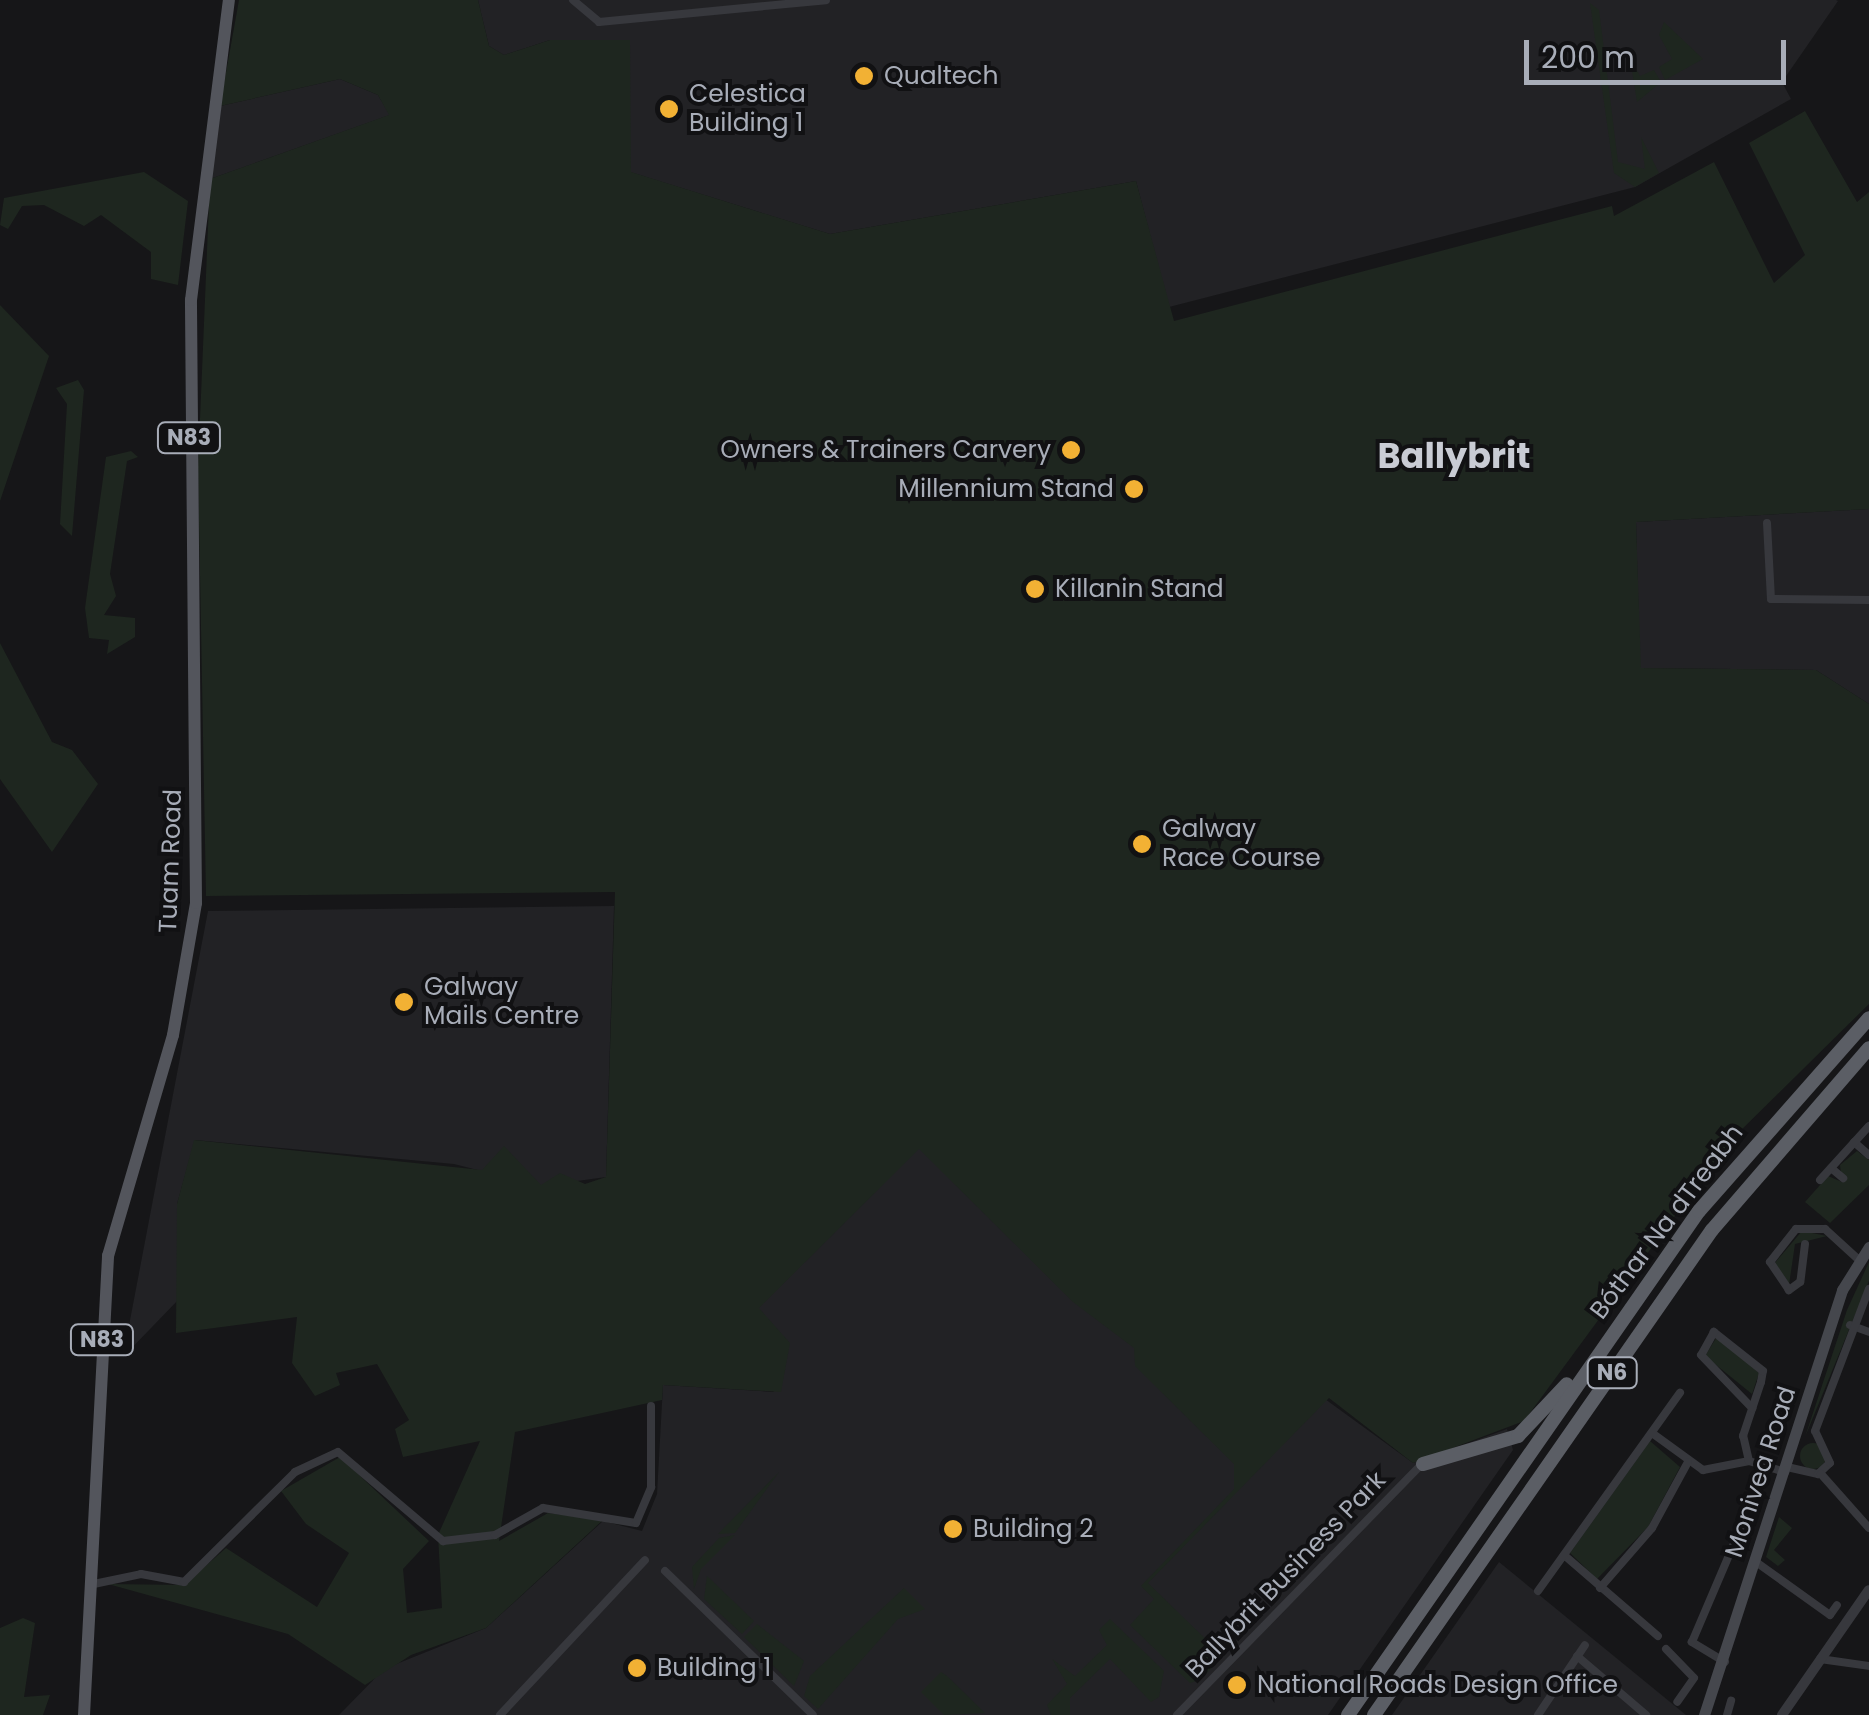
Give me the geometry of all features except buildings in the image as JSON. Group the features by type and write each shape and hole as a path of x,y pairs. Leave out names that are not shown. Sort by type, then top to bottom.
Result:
{"highway":[{"name":"Bóthar Na dTreabh","path":"1348,1715 1608,1340 1737,1163 1869,1018"},
{"name":"Bóthar Na dTreabh","path":"1374,1715 1712,1230 1869,1048"},
{"path":"1423,1464 1528,1429 1608,1340"}],"main road":[{"name":"Tuam Road","path":"84,1715 108,1256 173,1035 196,903 191,317 229,0"},
{"name":"Monivea Road","path":"1704,1715 1859,1260 1869,1248"}],"street":[{"path":"573,0 599,22 826,0"},
{"path":"1767,524 1771,599 1869,600"},
{"path":"1820,1180 1869,1126"},
{"path":"1854,1142 1869,1155"},
{"path":"1831,1168 1843,1178"},
{"path":"1805,1244 1800,1282 1790,1290 1770,1262 1796,1229 1825,1229 1859,1260"},
{"path":"1821,1474 1831,1458 1815,1431 1850,1325 1869,1289"},
{"path":"1850,1325 1869,1332"},
{"path":"1749,1460 1743,1440 1752,1408 1762,1369 1714,1332 1701,1354 1752,1408"},
{"path":"1538,1590 1680,1393"},
{"path":"89,1585 141,1574 184,1582 295,1472 338,1452 444,1542 495,1535 543,1508 636,1523 651,1487 650,1406"},
{"path":"1652,1433 1688,1462 1711,1471 1749,1460 1821,1474 1869,1528"},
{"path":"1600,1588 1652,1528 1688,1462"},
{"name":"Ballybrit Business Park","path":"1177,1715 1423,1464"},
{"path":"1682,1662 1694,1647 1758,1487"},
{"path":"1564,1556 1658,1636"},
{"path":"500,1715 645,1560"},
{"path":"1756,1562 1830,1615 1837,1606"},
{"path":"665,1571 813,1715"},
{"path":"1782,1715 1869,1590"},
{"path":"1538,1715 1585,1645"},
{"path":"1694,1647 1725,1662"},
{"path":"1666,1649 1694,1678 1677,1702"},
{"path":"1577,1656 1646,1715"},
{"path":"1820,1659 1869,1666"},
{"path":"1727,1715 1731,1701"}],"shaded area":[{"path":"239,0 478,0 489,46 504,55 550,40 630,40 631,172 830,234 1136,181 1174,321 1612,206 1614,216 1714,162 1774,283 1805,255 1749,143 1805,111 1857,202 1869,192 1869,509 1636,522 1641,668 1816,670 1869,704 1869,1004 1730,1141 1524,1421 1413,1463 1329,1398 1148,1583 1223,1656 1200,1680 1190,1683 1130,1625 1154,1599 1141,1586 1234,1489 1234,1464 1135,1366 1134,1348 1073,1302 919,1149 759,1308 790,1343 781,1392 663,1385 662,1400 515,1432 499,1541 548,1513 603,1520 486,1628 411,1655 365,1685 288,1634 108,1584 184,1585 226,1548 317,1607 349,1553 306,1524 281,1491 340,1457 429,1541 403,1569 407,1613 442,1608 438,1535 480,1441 403,1457 395,1429 409,1420 377,1364 336,1373 340,1385 315,1396 292,1363 297,1317 176,1333 177,1204 194,1140 482,1170 504,1146 541,1185 560,1173 585,1184 606,1177 615,892 206,896 198,467 210,179 389,115 378,95 340,79 220,106"},
{"path":"478,0 1838,1 1782,82 1791,99 1635,187 1169,307 1136,181 830,234 630,172 630,40 550,40 504,55 489,46"},
{"path":"1590,3 1599,10 1618,162 1645,169 1641,137 1659,173 1635,187 1614,173"},
{"path":"1664,22 1703,59 1665,80 1659,67 1672,59 1659,35"},
{"path":"1630,58 1640,76 1654,70 1661,82 1637,102"},
{"path":"340,79 378,95 390,115 210,179 220,106"},
{"path":"144,172 188,201 178,285 151,279 151,252 101,215 84,226 44,205 22,206 8,229 0,225 4,198"},
{"path":"0,305 49,356 0,501"},
{"path":"78,380 84,390 72,536 60,524 67,404 56,388"},
{"path":"131,451 138,457 127,461 110,574 116,596 104,615 135,618 135,637 107,654 109,640 89,638 85,608 106,457"},
{"path":"1869,509 1869,704 1816,670 1640,668 1636,522"},
{"path":"0,643 52,742 72,750 98,784 52,852 0,779"},
{"path":"614,906 606,1177 541,1186 454,1164 195,1140 177,1204 181,1297 123,1357 208,911"},
{"path":"817,1030 1413,1463 1507,1429 1513,1450 1328,1715 339,1715 384,1669 486,1628 603,1521 642,1531 657,1494 663,1385 774,1392 730,1334"},
{"path":"1857,1151 1869,1160 1869,1185 1830,1223 1805,1202 1828,1176 1842,1182 1840,1165"},
{"path":"1802,1231 1827,1236 1795,1244 1789,1285 1773,1265"},
{"path":"1869,1262 1869,1281 1805,1437 1847,1310"},
{"path":"1718,1335 1759,1373 1752,1394 1705,1356"},
{"path":"1650,1441 1680,1467 1648,1527 1597,1579 1570,1553"},
{"path":"1813,1443 1822,1447 1826,1456 1822,1465 1813,1469 1804,1465 1800,1456 1804,1447"},
{"path":"779,1472 735,1533 718,1534"},
{"path":"1779,1517 1792,1528 1774,1550 1785,1560 1778,1566 1766,1557"},
{"path":"735,1535 701,1569 694,1589 692,1567 719,1538"},
{"path":"1499,1562 1686,1715 1392,1715"},
{"path":"707,1576 754,1621 742,1634 704,1599"},
{"path":"904,1588 925,1609 898,1619 818,1709 804,1696 810,1676"},
{"path":"23,1618 35,1623 24,1697 50,1695 43,1715 0,1715 0,1628"},
{"path":"1110,1619 1164,1671 1159,1697 1151,1702 1110,1659 1070,1698 1070,1715 1051,1715 1047,1705 1067,1684 1052,1659 1075,1676 1107,1645 1099,1630"},
{"path":"757,1624 804,1661 794,1686 744,1637"},
{"path":"941,1672 985,1713 944,1715 921,1692"}],"place":[{"name":"Qualtech","path":"864,76"},
{"name":"Celestica Building 1","path":"669,109"},
{"name":"Owners & Trainers Carvery","path":"1071,450"},
{"name":"Millennium Stand","path":"1134,489"},
{"name":"Killanin Stand","path":"1035,589"},
{"name":"Galway Race Course","path":"1142,844"},
{"name":"Galway Mails Centre","path":"404,1002"},
{"name":"Building 2","path":"953,1529"},
{"name":"Building 1","path":"637,1668"},
{"name":"National Roads Design Office","path":"1237,1685"}],"district":[{"name":"Ballybrit","path":"1454,456"}]}
